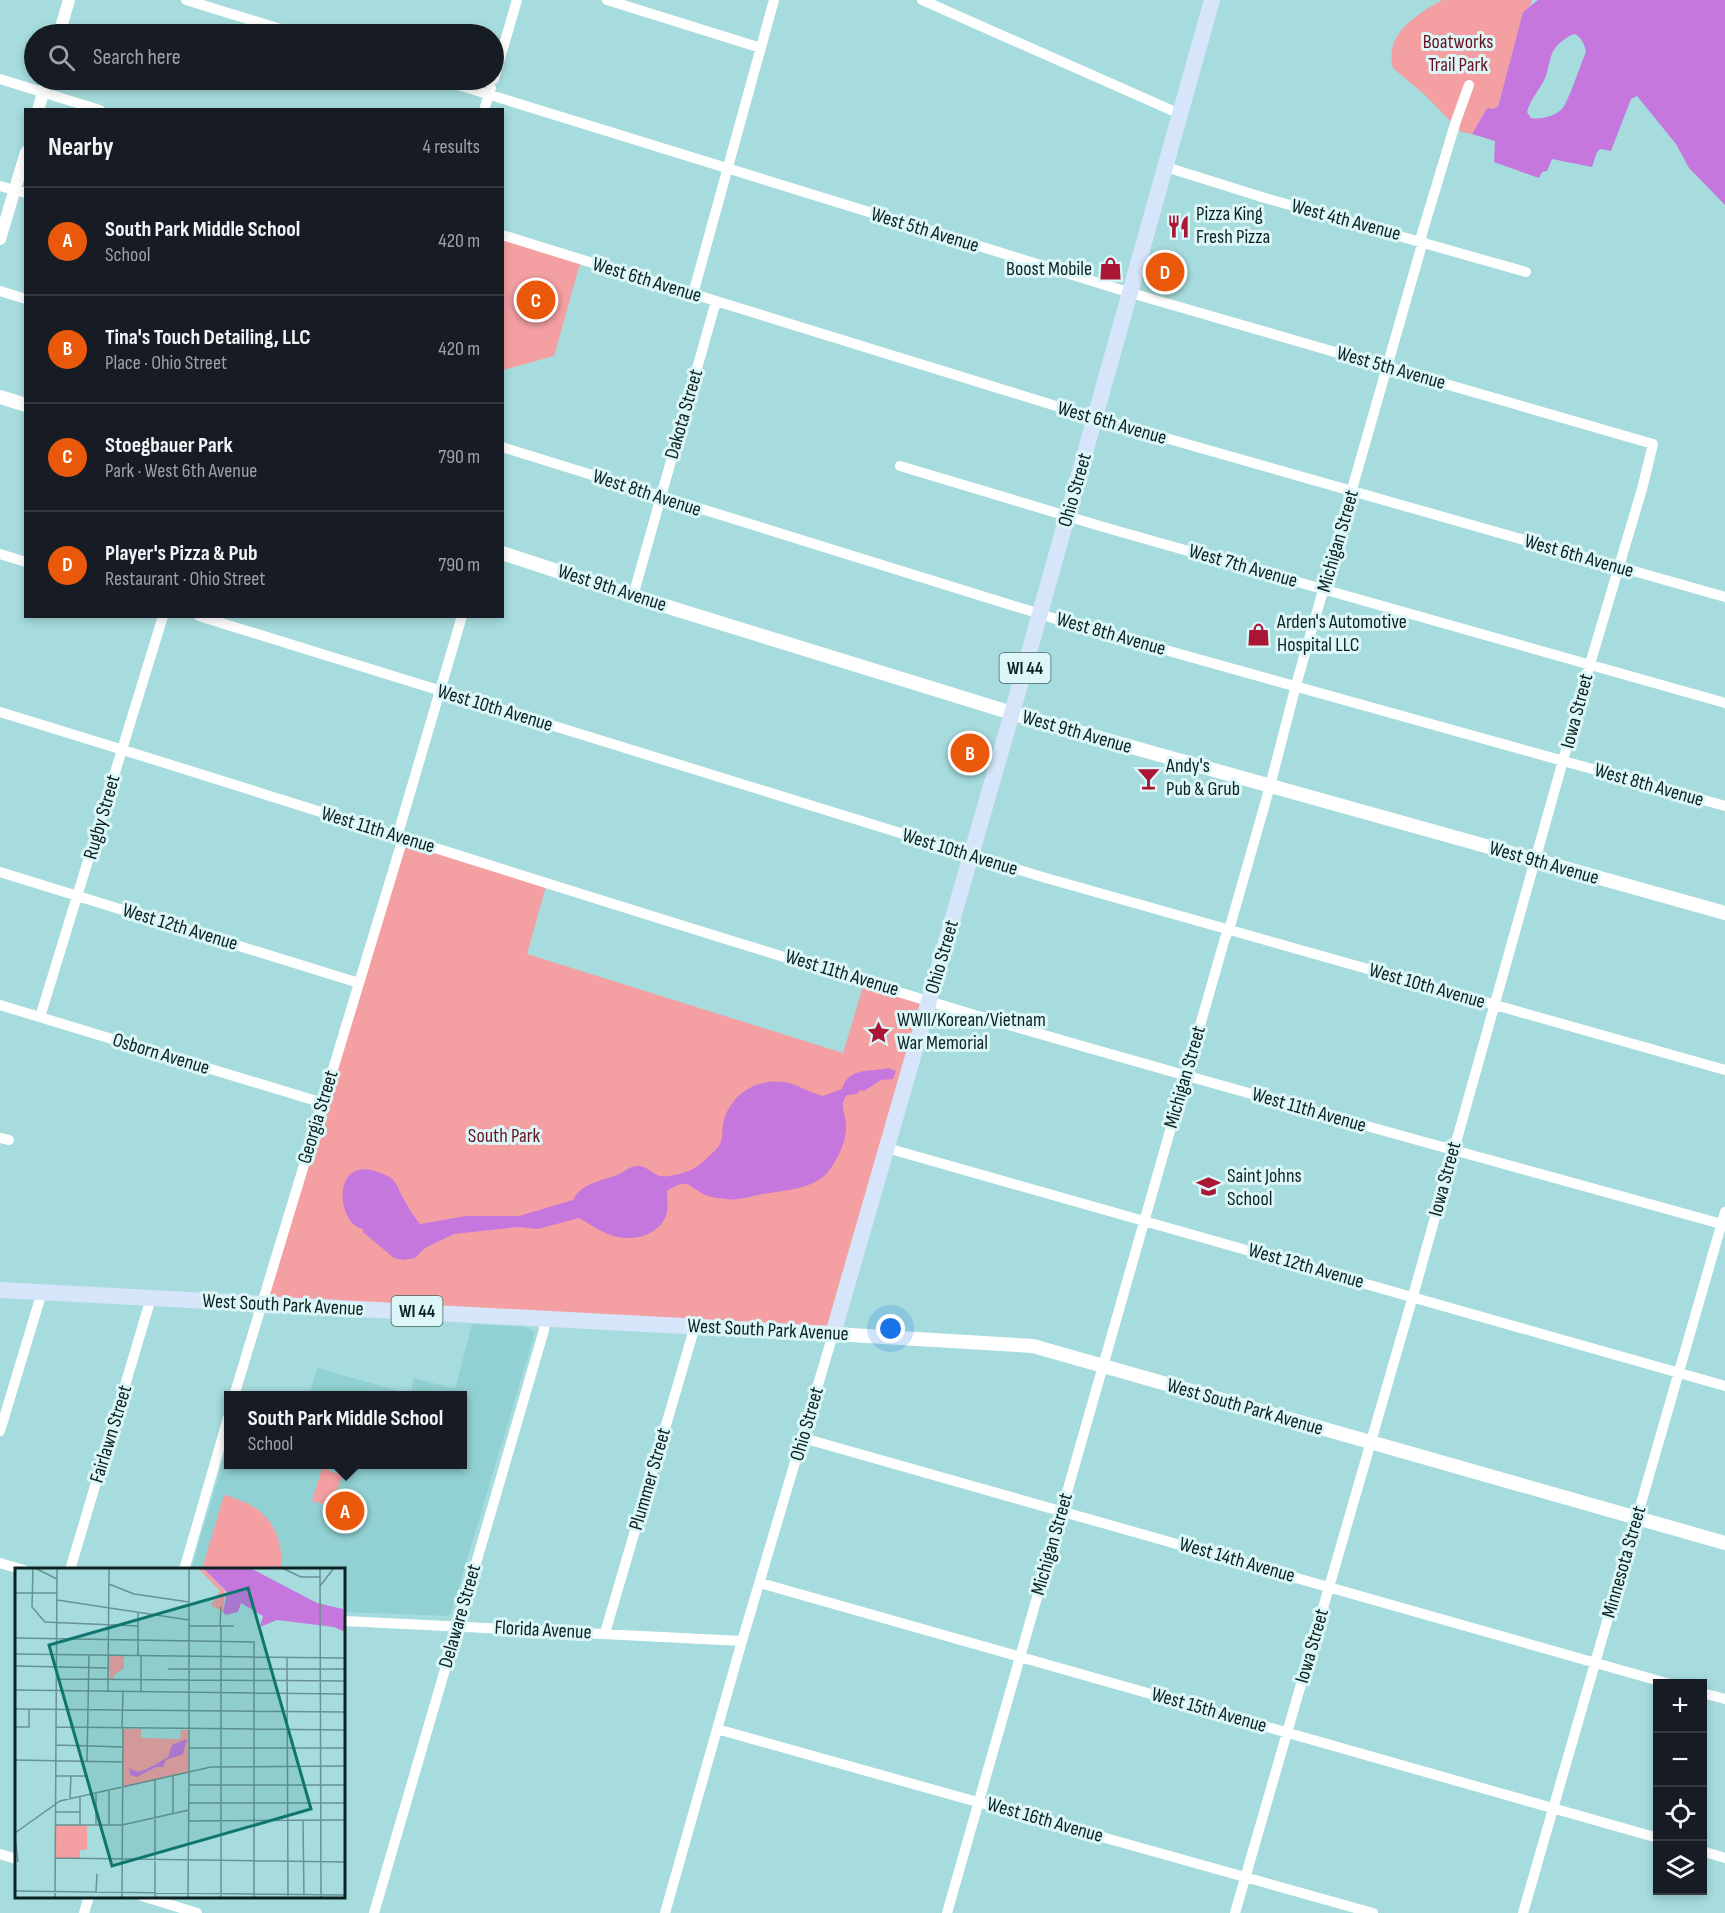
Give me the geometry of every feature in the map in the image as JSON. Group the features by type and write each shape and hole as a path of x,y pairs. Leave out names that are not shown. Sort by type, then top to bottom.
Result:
{"main road":[{"name":"Ohio Street","path":"834,1334 1012,713 1212,0"},
{"path":"0,397 24,404"},
{"name":"West 9th Avenue","path":"504,553 633,596 1012,713 1725,913"},
{"name":"West South Park Avenue","path":"0,1290 1033,1346 1725,1543"}],"street":[{"path":"62,24 69,0"},
{"path":"186,0 264,24"},
{"path":"504,43 517,0"},
{"path":"607,0 761,48"},
{"path":"693,294 774,0"},
{"path":"922,0 1180,114"},
{"path":"0,79 24,83"},
{"name":"Michigan Street","path":"946,1913 1270,786 1296,685 1388,367 1421,241 1469,84"},
{"path":"39,108 44,90"},
{"path":"54,90 95,108"},
{"name":"West 5th Avenue","path":"476,90 1131,293 1653,444"},
{"path":"485,108 490,90"},
{"path":"0,239 20,192 24,165"},
{"name":"West 4th Avenue","path":"1166,167 1265,198 1526,272"},
{"path":"0,186 20,192"},
{"name":"West 6th Avenue","path":"504,236 1095,418 1725,597"},
{"path":"0,291 24,298"},
{"name":"Dakota Street","path":"633,596 716,301"},
{"name":"Iowa Street","path":"1235,1913 1413,1296 1653,444"},
{"name":"West 8th Avenue","path":"504,448 1040,614 1725,806"},
{"name":"West 7th Avenue","path":"900,466 1324,590 1725,703"},
{"path":"0,554 24,561"},
{"name":"Rugby Street","path":"40,1017 162,618"},
{"name":"West 10th Avenue","path":"205,618 1082,889 1725,1070"},
{"name":"Georgia Street","path":"235,1391 360,983 461,618"},
{"name":"West 11th Avenue","path":"0,712 929,1000 1185,1076 1723,1225"},
{"name":"West 12th Avenue","path":"0,872 360,983"},
{"name":"Osborn Avenue","path":"0,1005 322,1103"},
{"name":"West 12th Avenue","path":"887,1148 1725,1386"},
{"name":"Minnesota Street","path":"1523,1913 1725,1212"},
{"path":"0,1431 42,1292"},
{"name":"Fairlawn Street","path":"70,1568 151,1298"},
{"name":"Delaware Street","path":"374,1913 544,1330 545,1318"},
{"name":"Plummer Street","path":"605,1633 695,1326"},
{"name":"Ohio Street","path":"664,1913 834,1334"},
{"path":"184,1568 224,1432"},
{"name":"West 14th Avenue","path":"803,1438 1656,1679"},
{"path":"0,1563 20,1568"},
{"name":"West 15th Avenue","path":"760,1583 1653,1837"},
{"name":"Florida Avenue","path":"345,1621 742,1641"},
{"path":"1707,1694 1725,1699"},
{"name":"West 16th Avenue","path":"717,1729 1373,1913"},
{"path":"1707,1853 1725,1858"},
{"path":"0,1854 15,1859"},
{"path":"84,1913 88,1898"},
{"path":"148,1898 197,1913"}],"shaded area":[{"path":"1538,0 1725,0 1725,205 1689,168 1676,144 1637,96 1631,99 1611,151 1600,149 1592,167 1552,159 1547,171 1542,172 1539,178 1494,162 1495,141 1472,134 1487,108 1498,107 1523,12","holes":["1577,35 1586,52 1565,105 1552,115 1531,118 1527,112 1528,107 1545,78 1554,50 1567,37"]},
{"path":"888,1068 896,1071 893,1079 881,1080 864,1091 860,1090 857,1094 847,1095 844,1099 846,1131 843,1144 838,1157 821,1178 795,1189 734,1200 703,1194 686,1184 679,1185 667,1191 667,1212 660,1225 640,1237 615,1236 579,1218 538,1229 518,1227 454,1234 425,1248 415,1258 403,1260 394,1258 363,1232 363,1229 354,1225 344,1206 344,1184 350,1175 358,1170 371,1170 393,1180 420,1224 466,1216 519,1216 573,1200 587,1186 629,1168 640,1166 664,1176 695,1168 719,1146 723,1124 731,1105 745,1091 754,1086 774,1081 784,1082 823,1096 842,1089 849,1077 855,1074"},
{"path":"472,1324 526,1327 533,1331 534,1336 451,1613 448,1616 345,1612 345,1568 192,1568 224,1459 224,1469 467,1469 467,1391 411,1391 414,1378 455,1389"},
{"path":"317,1368 399,1391 310,1391"}],"green space":[{"name":"Boatworks Trail Park","path":"1442,0 1532,0 1530,6 1523,12 1498,107 1487,108 1472,134 1461,132 1426,96 1393,68 1391,56 1398,35 1413,19"},
{"path":"504,235 581,260 554,356 504,370"},
{"name":"South Park","path":"403,839 547,882 527,954 843,1053 865,980 929,1000 833,1334 261,1304"},
{"path":"322,1469 342,1475 332,1507 312,1501"},
{"path":"224,1495 250,1505 268,1520 279,1541 282,1568 202,1568"}],"place":[{"name":"Pizza King Fresh Pizza","path":"1178,226"},
{"name":"Boost Mobile","path":"1110,269"},
{"name":"Player's Pizza & Pub","path":"1165,272"},
{"name":"Stoegbauer Park","path":"536,300"},
{"name":"Arden's Automotive Hospital LLC","path":"1259,634"},
{"name":"Tina's Touch Detailing, LLC","path":"970,753"},
{"name":"Andy's Pub & Grub","path":"1148,778"},
{"name":"WWII/Korean/Vietnam War Memorial","path":"879,1032"},
{"name":"Saint Johns School","path":"1209,1187"},
{"name":"South Park Middle School","path":"345,1511"}]}
